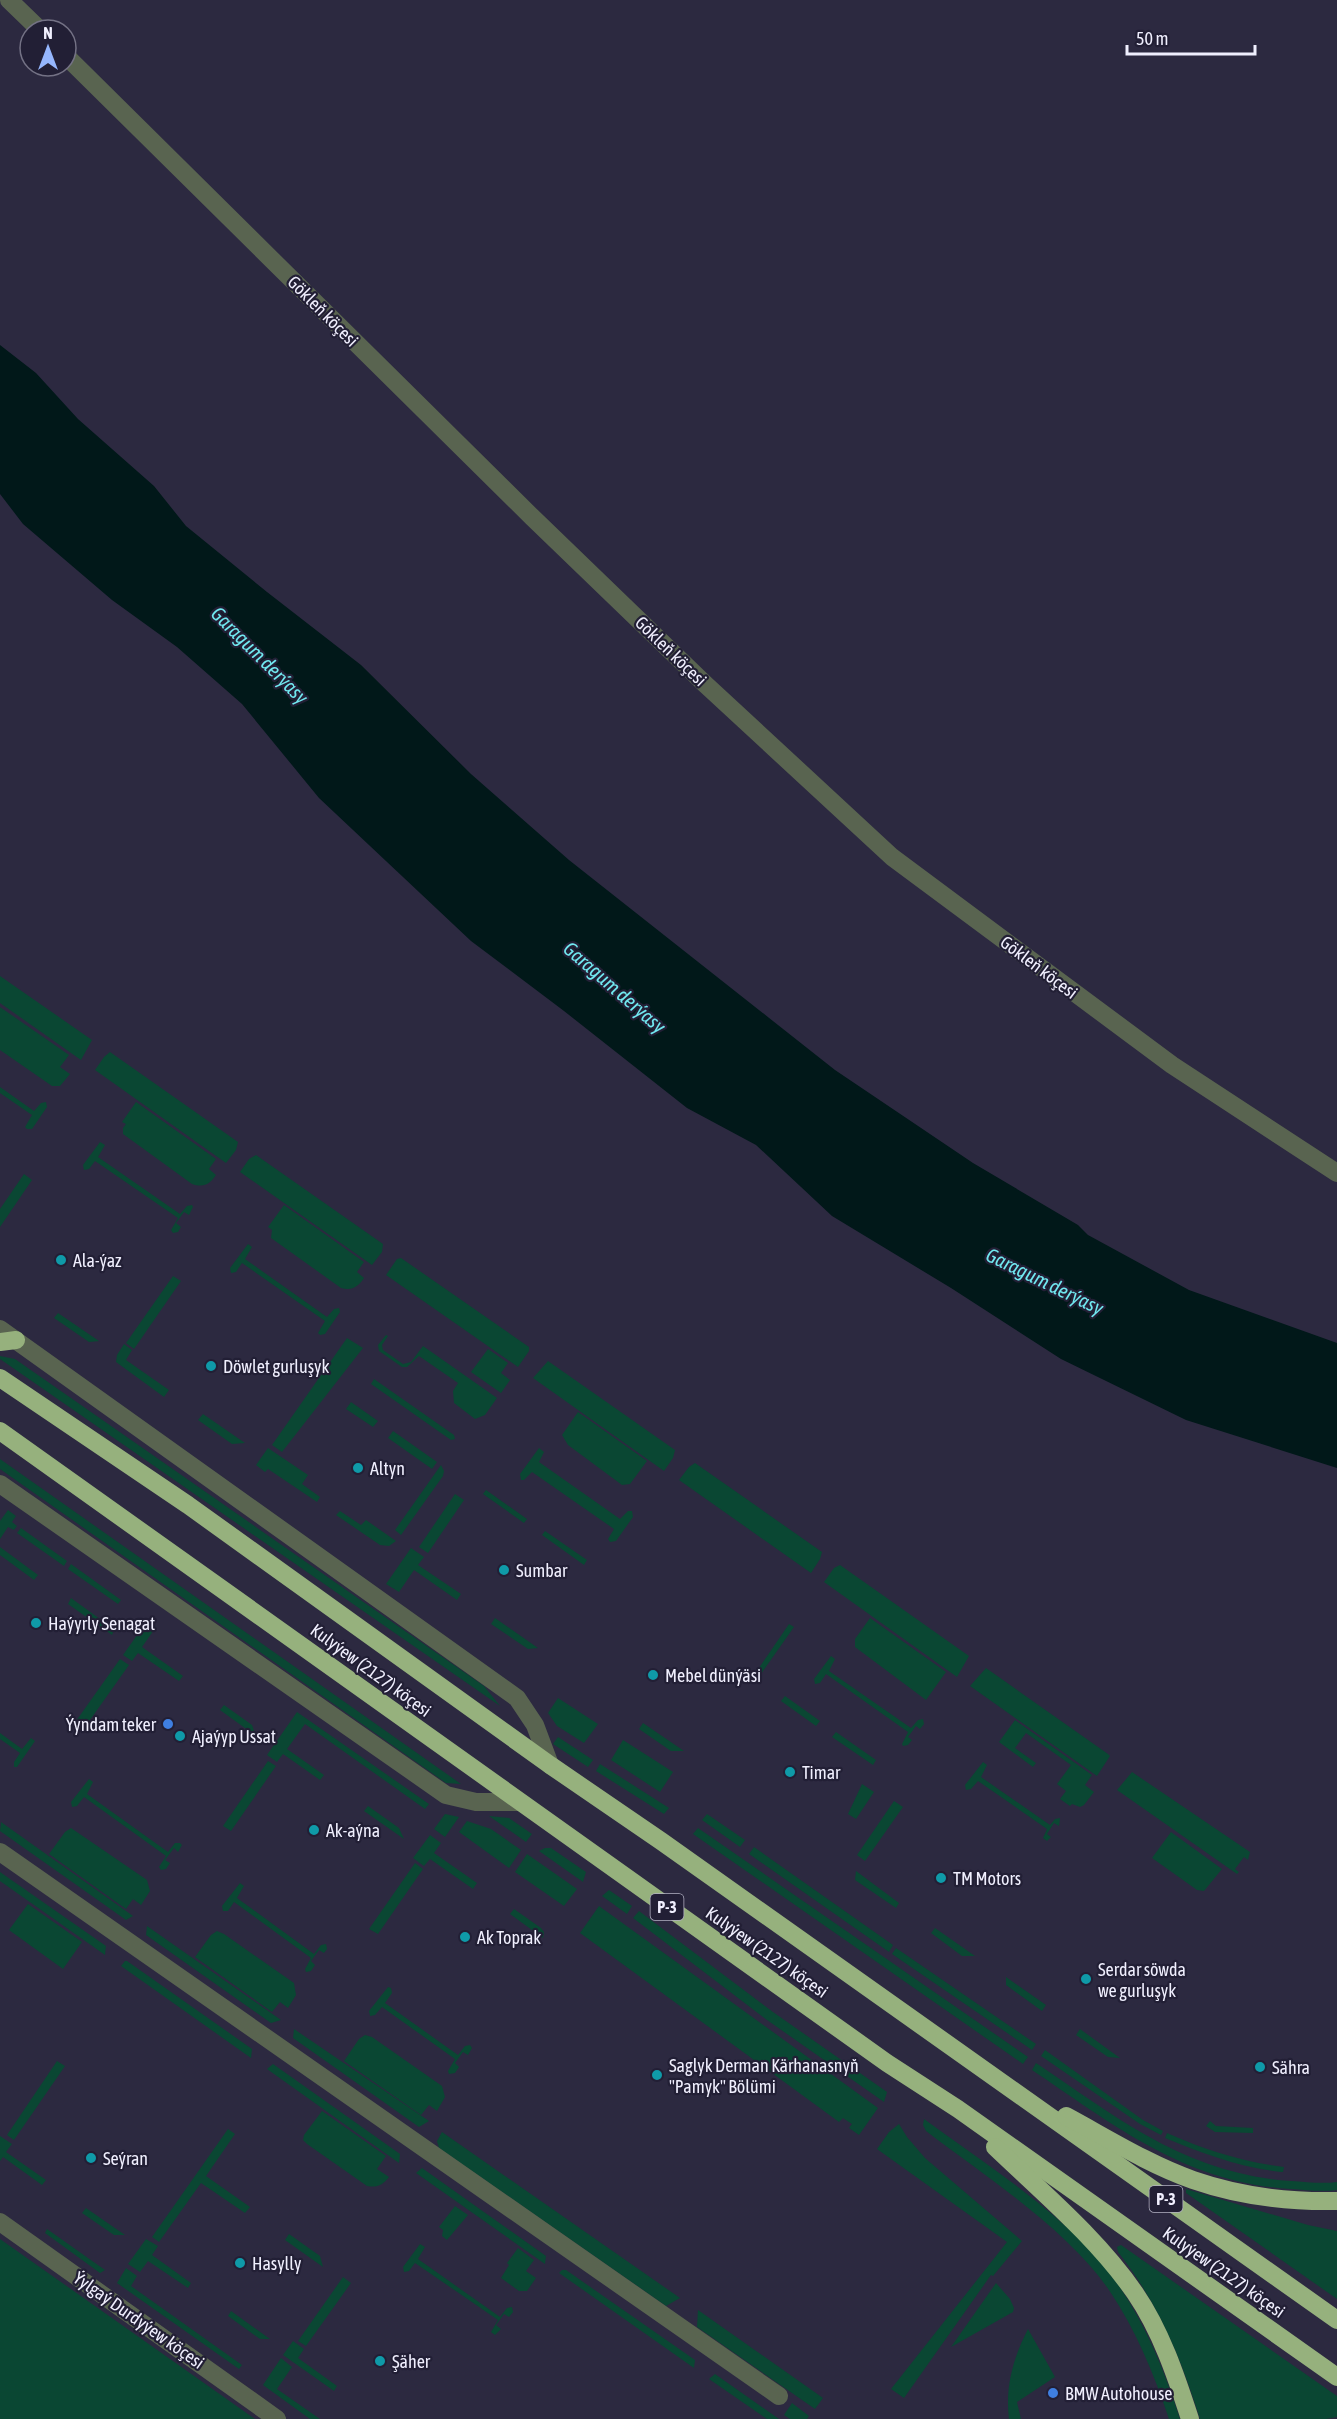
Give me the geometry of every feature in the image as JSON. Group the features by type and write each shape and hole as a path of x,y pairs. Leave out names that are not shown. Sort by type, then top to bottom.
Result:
{"highway":[{"name":"Kulyýew (2127) köçesi","path":"0,1378 188,1505 550,1766 661,1840 1337,2320"},
{"name":"Kulyýew (2127) köçesi","path":"0,1431 887,2063 958,2109 1337,2377"},
{"path":"996,2078 1137,2154 1194,2180 1260,2197 1337,2201"},
{"path":"958,2109 1092,2241 1135,2293 1159,2337 1175,2374 1190,2419"}],"street":[{"path":"9,0 28,18"},
{"name":"Gökleň köçesi","path":"78,68 531,517 705,684 892,857 1172,1065 1337,1173"},
{"path":"0,1329 8,1341 517,1698 528,1711 535,1725 550,1766"},
{"path":"0,1484 446,1796 476,1802 520,1802"},
{"path":"0,1851 779,2396"},
{"name":"Ýylgaý Durdyýew köçesi","path":"0,2222 278,2419"}],"green space":[{"path":"0,976 92,1040 81,1060 0,1003"},
{"path":"0,1007 69,1055 60,1067 70,1074 60,1086 52,1086 0,1050"},
{"path":"110,1052 238,1142 236,1150 226,1163 95,1070"},
{"path":"0,1087 34,1111 41,1103 46,1102 47,1107 32,1129 25,1127 32,1115 0,1093"},
{"path":"136,1102 216,1159 209,1169 216,1175 211,1181 203,1185 192,1184 123,1134 126,1124 122,1122"},
{"path":"100,1142 105,1145 98,1157 180,1214 187,1206 192,1205 189,1215 184,1212 176,1223 181,1227 178,1232 173,1233 171,1230 178,1218 95,1161 89,1169 84,1170 83,1165"},
{"path":"256,1155 383,1244 382,1252 372,1265 240,1172 249,1159"},
{"path":"24,1174 32,1180 0,1227 0,1209"},
{"path":"284,1205 364,1262 357,1272 364,1278 359,1284 352,1289 341,1288 271,1238 272,1230 268,1227"},
{"path":"248,1244 252,1247 245,1259 327,1317 334,1309 339,1308 340,1312 325,1334 318,1333 325,1321 242,1263 236,1272 231,1273 230,1268"},
{"path":"401,1258 529,1347 529,1351 518,1367 386,1275 397,1259"},
{"path":"173,1276 181,1281 134,1349 126,1343"},
{"path":"58,1313 100,1341 89,1342 54,1318"},
{"path":"386,1335 388,1336 382,1345 383,1350 403,1364 411,1362 423,1346 497,1398 485,1415 475,1419 454,1403 453,1391 458,1383 419,1356 407,1367 402,1367 379,1351 378,1345"},
{"path":"347,1338 363,1348 282,1452 272,1445"},
{"path":"124,1344 132,1350 126,1360 169,1390 164,1397 116,1362 117,1355"},
{"path":"488,1349 508,1363 501,1373 510,1380 501,1393 471,1372"},
{"path":"0,1356 15,1359 484,1686 500,1706 0,1359"},
{"path":"548,1361 675,1450 673,1458 664,1471 533,1378"},
{"path":"374,1379 454,1435 455,1439 451,1440 371,1384"},
{"path":"351,1402 378,1421 373,1427 346,1409"},
{"path":"578,1412 647,1461 630,1484 622,1485 568,1445 562,1435"},
{"path":"203,1414 245,1443 232,1444 198,1420"},
{"path":"393,1431 437,1462 432,1469 388,1438"},
{"path":"268,1448 308,1475 302,1484 320,1497 317,1502 268,1469 265,1472 256,1465"},
{"path":"539,1448 544,1452 539,1462 620,1519 628,1511 632,1511 633,1517 616,1541 610,1542 608,1539 614,1529 532,1472 521,1480 520,1474"},
{"path":"0,1459 461,1784 446,1783 0,1469"},
{"path":"695,1463 822,1552 811,1573 679,1480"},
{"path":"441,1465 444,1471 443,1476 401,1535 395,1530"},
{"path":"486,1490 527,1519 524,1523 483,1494"},
{"path":"455,1494 464,1500 428,1553 419,1547"},
{"path":"8,1510 16,1516 12,1522 17,1526 14,1530 8,1527 0,1539 0,1521"},
{"path":"340,1511 361,1525 366,1520 396,1541 389,1546 380,1545 336,1515"},
{"path":"21,1528 67,1561 64,1566 17,1533"},
{"path":"545,1531 587,1560 584,1565 542,1535"},
{"path":"0,1547 38,1575 34,1580 0,1555"},
{"path":"411,1548 424,1557 418,1565 461,1594 457,1600 414,1570 399,1592 386,1584"},
{"path":"71,1564 121,1600 118,1604 68,1569"},
{"path":"840,1565 969,1656 957,1677 824,1582 834,1568"},
{"path":"71,1598 111,1627 114,1630 112,1635 68,1604"},
{"path":"495,1618 538,1648 528,1649 491,1624"},
{"path":"870,1618 946,1672 926,1700 855,1647 855,1639"},
{"path":"147,1621 156,1627 142,1647 183,1676 179,1681 138,1653 132,1661 123,1655"},
{"path":"789,1624 794,1627 754,1684 750,1681"},
{"path":"831,1656 835,1659 829,1671 911,1728 918,1720 923,1719 924,1724 920,1729 916,1726 908,1737 912,1740 908,1745 903,1746 902,1744 908,1732 826,1674 820,1683 815,1684 814,1679"},
{"path":"120,1659 129,1665 85,1727 76,1721"},
{"path":"986,1668 1108,1754 1110,1756 1097,1776 970,1686"},
{"path":"785,1696 820,1721 816,1726 781,1701"},
{"path":"558,1698 598,1724 584,1743 557,1726 548,1713"},
{"path":"224,1705 252,1725 256,1736 220,1710"},
{"path":"297,1712 429,1804 425,1809 305,1724 287,1749 324,1775 320,1780 283,1754 277,1762 267,1755"},
{"path":"1015,1720 1092,1775 1085,1785 1094,1792 1084,1805 1080,1807 1072,1804 1070,1806 1060,1799 1066,1791 1057,1784 1071,1765 1026,1733 1015,1748 1036,1763 1033,1767 999,1742"},
{"path":"643,1723 684,1751 671,1751 639,1729"},
{"path":"836,1732 876,1760 873,1765 832,1737"},
{"path":"0,1733 22,1749 31,1738 35,1741 17,1767 14,1767 14,1762 20,1753 0,1739"},
{"path":"558,1737 593,1760 588,1767 553,1744"},
{"path":"623,1740 673,1772 660,1792 611,1760"},
{"path":"268,1761 276,1766 231,1831 223,1826"},
{"path":"983,1762 987,1765 981,1777 1050,1825 1055,1819 1060,1818 1059,1826 1054,1823 1047,1834 1051,1837 1047,1841 1043,1838 1047,1829 978,1781 971,1789 966,1790 965,1785"},
{"path":"600,1764 669,1808 664,1814 596,1771"},
{"path":"1132,1772 1250,1852 1248,1860 1244,1857 1235,1869 1239,1872 1237,1874 1117,1790"},
{"path":"89,1779 93,1782 87,1794 168,1852 175,1843 182,1845 178,1852 174,1848 165,1860 170,1863 166,1869 161,1870 159,1867 166,1856 84,1797 77,1806 72,1807 71,1802"},
{"path":"862,1784 874,1792 856,1819 848,1814"},
{"path":"894,1801 903,1807 865,1861 857,1855"},
{"path":"368,1806 399,1828 404,1839 364,1811"},
{"path":"445,1814 459,1817 445,1837 434,1829"},
{"path":"707,1814 745,1840 740,1847 702,1820"},
{"path":"489,1816 509,1818 532,1834 526,1842"},
{"path":"467,1821 491,1829 521,1850 509,1868 459,1832"},
{"path":"1,1822 133,1916 126,1920 0,1831"},
{"path":"71,1828 147,1880 150,1891 141,1905 133,1899 126,1909 49,1854 65,1832"},
{"path":"698,1828 1028,2057 1023,2064 693,1834"},
{"path":"1171,1832 1222,1869 1204,1891 1197,1890 1152,1858"},
{"path":"430,1835 441,1843 434,1853 477,1883 473,1889 430,1859 424,1866 413,1858"},
{"path":"754,1847 893,1945 889,1952 749,1854"},
{"path":"551,1848 586,1872 583,1882 539,1851"},
{"path":"527,1854 577,1889 564,1906 515,1872"},
{"path":"415,1863 423,1869 378,1934 369,1929"},
{"path":"856,1871 899,1903 896,1908 855,1880"},
{"path":"0,1872 106,1946 105,1955 0,1881"},
{"path":"240,1883 244,1886 237,1898 314,1954 321,1945 326,1944 327,1949 324,1953 319,1950 311,1961 315,1965 311,1971 306,1972 305,1969 311,1958 234,1902 228,1911 223,1911 222,1906"},
{"path":"609,1890 632,1906 627,1914 602,1896"},
{"path":"28,1904 82,1942 63,1969 9,1930"},
{"path":"599,1906 878,2108 859,2135 849,2128 852,2124 843,2118 839,2122 580,1933"},
{"path":"514,1909 541,1928 544,1932 543,1938 510,1914"},
{"path":"639,1911 773,2012 887,2092 884,2102 767,2020 633,1918"},
{"path":"147,1926 281,2020 271,2023 146,1935"},
{"path":"935,1928 975,1956 962,1956 931,1933"},
{"path":"217,1931 294,1983 296,1995 288,2008 280,2002 272,2012 195,1957 211,1935"},
{"path":"896,1948 1036,2044 1032,2050 892,1954"},
{"path":"125,1961 252,2049 251,2058 121,1966"},
{"path":"1006,1977 1046,2005 1042,2011 1006,1985"},
{"path":"388,1987 391,1988 392,1993 385,2003 458,2055 465,2046 470,2045 472,2048 468,2055 463,2052 455,2063 459,2067 455,2073 449,2074 448,2071 455,2059 382,2007 375,2015 370,2016 369,2011"},
{"path":"294,2029 429,2121 419,2127 293,2038"},
{"path":"1080,2029 1120,2058 1108,2057 1076,2035"},
{"path":"365,2035 372,2037 442,2086 445,2097 437,2111 429,2105 421,2115 344,2061 359,2039"},
{"path":"1045,2050 1143,2120 1163,2131 1161,2135 1140,2124 1041,2056"},
{"path":"57,2061 65,2066 14,2140 7,2135"},
{"path":"1036,2063 1126,2123 1186,2155 1254,2176 1291,2181 1337,2182 1337,2190 1291,2189 1253,2184 1218,2176 1185,2163 1153,2148 1093,2111 1032,2070"},
{"path":"273,2064 400,2154 399,2163 267,2069"},
{"path":"322,2111 386,2156 377,2169 389,2177 384,2182 374,2187 367,2186 303,2140 304,2135"},
{"path":"924,2119 1055,2216 1100,2262 1119,2286 1147,2334 1180,2419 1169,2419 1151,2369 1136,2337 1119,2305 1091,2267 1071,2245 1024,2204 926,2131 923,2125"},
{"path":"1210,2121 1216,2126 1253,2128 1253,2133 1215,2132 1206,2126"},
{"path":"899,2124 925,2158 1022,2241 993,2276 991,2275 904,2398 891,2389 1007,2242 877,2149 889,2132"},
{"path":"228,2129 235,2134 206,2176 250,2207 245,2213 201,2183 159,2242 152,2237"},
{"path":"442,2132 680,2298 666,2306 439,2148 437,2141"},
{"path":"1167,2133 1224,2154 1284,2167 1283,2172 1238,2164 1208,2155 1165,2138"},
{"path":"0,2136 12,2144 6,2152 46,2180 42,2185 3,2157 0,2161"},
{"path":"422,2168 546,2256 545,2264 416,2173"},
{"path":"1186,2189 1308,2225 1337,2231 1337,2299 1186,2193"},
{"path":"455,2206 468,2215 447,2240 442,2236 443,2230 439,2227"},
{"path":"86,2208 125,2235 114,2235 82,2213"},
{"path":"47,2229 105,2270 100,2273 45,2233"},
{"path":"289,2234 320,2256 323,2267 285,2240"},
{"path":"0,2239 255,2419 0,2419"},
{"path":"146,2239 158,2246 152,2255 191,2283 188,2288 148,2261 140,2272 128,2264"},
{"path":"420,2244 425,2247 418,2259 500,2317 507,2308 512,2307 513,2312 509,2317 504,2314 496,2325 501,2329 495,2335 491,2332 498,2320 415,2263 409,2271 404,2272 403,2267"},
{"path":"1121,2245 1337,2396 1337,2417 1326,2419 1200,2419 1185,2374 1167,2332 1145,2291 1118,2252 1117,2247"},
{"path":"518,2248 534,2260 526,2271 536,2278 527,2291 519,2291 501,2278 509,2265 507,2263"},
{"path":"126,2268 137,2276 131,2286 242,2365 239,2369 117,2283"},
{"path":"566,2270 695,2360 694,2368 559,2273"},
{"path":"343,2277 351,2283 306,2346 298,2341"},
{"path":"996,2283 1010,2299 1014,2308 1013,2312 951,2347"},
{"path":"698,2310 823,2398 815,2409 697,2327"},
{"path":"231,2311 270,2339 260,2339 228,2316"},
{"path":"1028,2329 1055,2377 1017,2402 1021,2419 1009,2419 1008,2396 1011,2373"},
{"path":"293,2341 304,2349 298,2358 337,2386 334,2391 283,2355"},
{"path":"281,2358 292,2367 277,2389 320,2419 310,2419 263,2385"},
{"path":"715,2374 779,2419 767,2419 709,2379"},
{"path":"792,2403 809,2416 807,2419 790,2419 784,2415"}],"water":[{"name":"Garagum derýasy","path":"0,345 36,373 78,419 154,486 186,526 361,665 471,774 569,860 835,1070 973,1163 1078,1225 1088,1235 1189,1290 1337,1343 1337,1468 1186,1420 1061,1359 951,1288 832,1216 756,1145 687,1108 471,941 319,798 242,704 177,647 112,600 23,524 0,494"}],"place":[{"name":"Ala-ýaz","path":"61,1260"},
{"name":"Döwlet gurluşyk","path":"211,1366"},
{"name":"Altyn","path":"358,1468"},
{"name":"Sumbar","path":"504,1570"},
{"name":"Haýyrly Senagat","path":"36,1623"},
{"name":"Mebel dünýäsi","path":"653,1675"},
{"name":"Ýyndam teker","path":"168,1724"},
{"name":"Ajaýyp Ussat","path":"180,1736"},
{"name":"Timar","path":"790,1772"},
{"name":"Ak-aýna","path":"314,1830"},
{"name":"TM Motors","path":"941,1878"},
{"name":"Ak Toprak","path":"465,1937"},
{"name":"Serdar söwda we gurluşyk","path":"1086,1979"},
{"name":"Sähra","path":"1260,2067"},
{"name":"Saglyk Derman Kärhanasnyň \"Pamyk\" Bölümi","path":"657,2075"},
{"name":"Seýran","path":"91,2158"},
{"name":"Hasylly","path":"240,2263"},
{"name":"Şäher","path":"380,2361"},
{"name":"BMW Autohouse","path":"1053,2393"}]}
